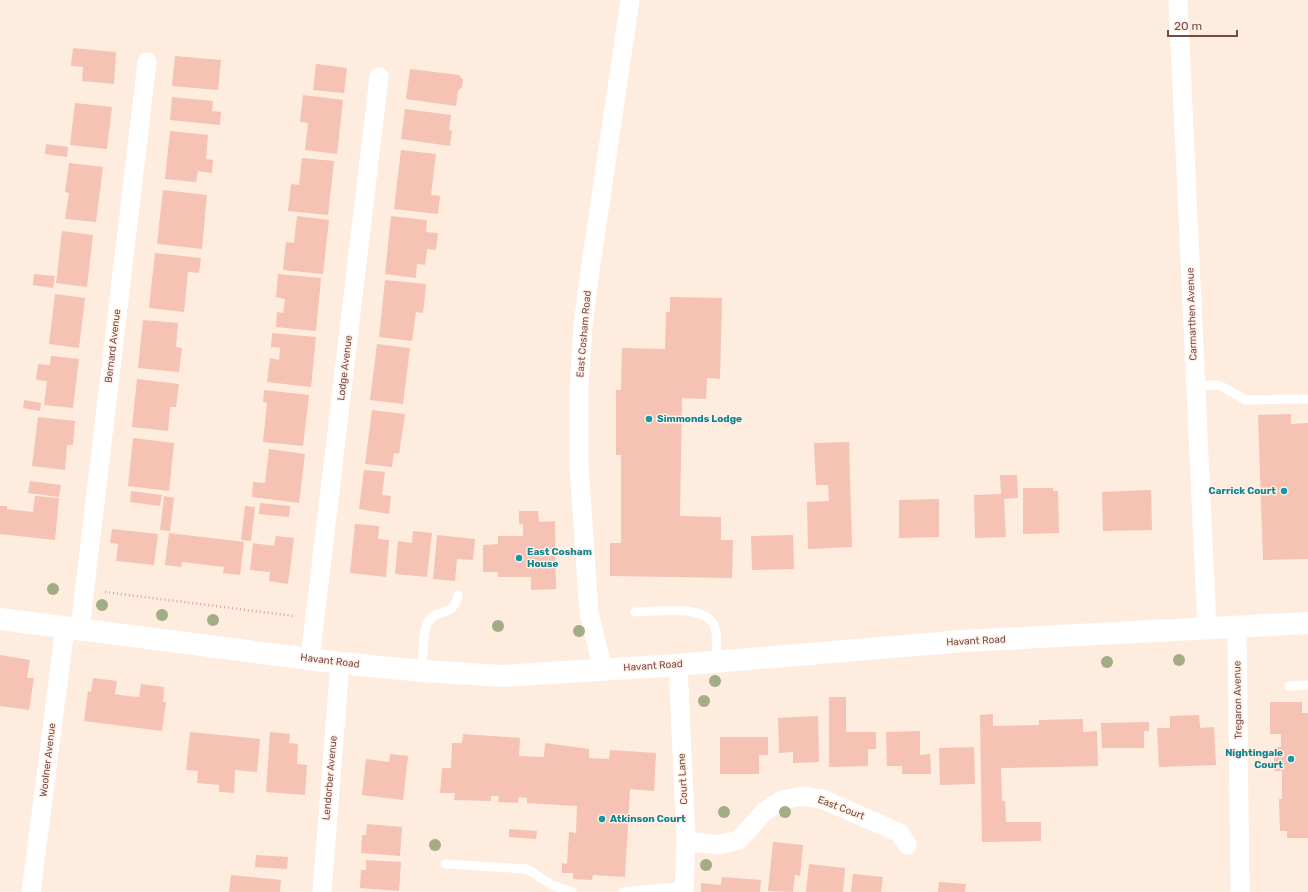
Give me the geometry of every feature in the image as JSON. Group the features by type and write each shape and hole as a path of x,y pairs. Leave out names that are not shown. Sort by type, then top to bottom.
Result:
{"street":[{"name":"East Cosham Road","path":"603,670 588,606 579,466 579,388 583,325 590,271 630,0"},
{"name":"Carmarthen Avenue","path":"1178,0 1207,629"},
{"name":"Bernard Avenue","path":"72,629 84,589 147,62"},
{"name":"Lodge Avenue","path":"310,659 379,77"},
{"name":"Havant Road","path":"0,619 340,663 422,671 502,676 678,665 963,641 1308,624"},
{"name":"Tregaron Avenue","path":"1237,628 1240,892"},
{"name":"Woolner Avenue","path":"31,892 72,629"},
{"name":"Lendorber Avenue","path":"322,892 340,663"},
{"name":"Court Lane","path":"678,665 686,842 684,889"},
{"name":"East Court","path":"686,842 719,845 739,840 764,812 782,800 802,796 822,799 900,833 907,844"}],"lane":[{"path":"1195,386 1219,385 1246,400 1308,399"},
{"path":"422,671 425,628 433,616 452,608 457,602 458,595"},
{"path":"635,612 685,611 697,612 709,616 715,627 716,662"},
{"path":"1289,686 1308,685"},
{"path":"445,864 527,869 552,885 572,892"},
{"path":"623,892 684,889"}],"path":[{"path":"84,589 315,618"}],"building":[{"path":"73,48 116,52 114,84 82,81 83,67 71,66"},
{"path":"175,56 221,60 218,90 172,86"},
{"path":"316,64 347,68 344,93 313,90"},
{"path":"410,69 459,75 463,80 462,87 458,91 456,106 406,99"},
{"path":"303,95 343,100 337,154 305,150 308,123 300,122"},
{"path":"172,97 213,101 212,111 221,112 220,125 170,120"},
{"path":"75,103 112,107 107,149 70,145"},
{"path":"405,109 451,115 449,130 452,131 450,146 401,139"},
{"path":"170,131 208,135 206,159 213,160 212,173 198,171 196,182 165,179"},
{"path":"46,144 68,147 67,157 45,154"},
{"path":"401,150 436,154 431,195 440,196 438,214 394,209"},
{"path":"302,158 334,161 328,215 288,211 291,184 299,185"},
{"path":"69,163 103,167 96,222 65,219 69,193 65,192"},
{"path":"163,190 207,195 202,249 157,244"},
{"path":"297,216 329,220 323,274 283,270 286,242 294,243"},
{"path":"391,216 427,220 426,232 438,233 436,250 427,249 425,265 417,264 416,278 385,274"},
{"path":"62,231 93,235 87,287 56,283"},
{"path":"155,253 201,258 199,273 188,272 184,312 149,308"},
{"path":"34,274 55,276 53,288 33,285"},
{"path":"278,274 321,278 316,331 276,327 277,312 283,313 285,299 276,297"},
{"path":"385,280 426,284 423,313 416,312 412,341 379,337"},
{"path":"55,294 85,298 79,348 49,344"},
{"name":"Simmonds Lodge","path":"670,297 722,298 720,379 707,378 706,399 682,398 680,516 721,517 721,540 733,540 732,578 610,576 610,543 621,543 621,455 616,455 616,390 621,390 622,348 665,349 666,312 670,312"},
{"path":"143,320 178,323 176,347 182,348 179,372 138,368"},
{"path":"272,333 316,337 311,387 267,382 270,358 279,360 280,348 271,347"},
{"path":"377,344 410,348 403,404 370,400"},
{"path":"51,356 79,359 73,408 44,405 47,381 36,380 38,364 50,365"},
{"path":"137,379 179,384 176,407 170,407 168,431 132,427"},
{"path":"264,390 309,395 303,446 263,442 267,403 263,402"},
{"path":"24,400 41,403 40,411 23,408"},
{"path":"372,410 405,414 399,454 394,453 392,467 365,464"},
{"name":"Carrick Court","path":"1291,414 1291,424 1308,423 1308,559 1263,560 1258,415"},
{"path":"38,417 75,421 73,445 67,445 65,470 32,466"},
{"path":"133,438 174,443 169,491 128,486"},
{"path":"849,442 852,547 808,549 807,502 829,501 828,485 816,485 814,443"},
{"path":"269,449 305,454 299,503 252,497 253,482 265,483"},
{"path":"364,470 385,472 382,495 391,496 389,514 359,509"},
{"path":"1000,475 1017,475 1018,498 1004,499 1006,537 975,538 974,495 1001,494"},
{"path":"30,481 61,485 59,497 28,493"},
{"path":"1023,488 1053,488 1053,491 1058,491 1059,533 1023,534"},
{"path":"1151,490 1152,530 1103,531 1102,492"},
{"path":"131,491 162,495 160,506 130,502"},
{"path":"35,496 59,498 55,540 0,534 0,506 7,506 7,509 33,512"},
{"path":"164,496 174,498 170,531 160,530"},
{"path":"939,499 939,537 899,538 899,500"},
{"path":"260,503 290,506 289,517 259,514"},
{"path":"245,506 255,507 251,541 241,540"},
{"name":"East Cosham House","path":"519,511 538,511 539,522 555,521 556,589 531,590 531,577 498,577 498,572 483,572 483,545 498,544 498,536 523,536 523,524 519,524"},
{"path":"355,524 379,526 378,539 389,540 386,577 350,573"},
{"path":"112,529 158,534 154,565 116,561 118,544 110,543"},
{"path":"413,531 432,533 427,577 395,574 398,541 412,543"},
{"path":"169,533 244,542 240,575 223,573 224,567 182,562 181,567 165,565"},
{"path":"437,535 475,539 473,560 457,559 455,581 433,579"},
{"path":"793,535 794,569 752,570 751,536"},
{"path":"276,536 294,538 288,584 269,581 270,572 250,570 253,543 274,546"},
{"path":"0,655 30,660 27,678 34,678 29,710 0,706"},
{"path":"93,678 117,681 115,694 127,696 139,697 141,684 164,687 163,702 166,702 162,731 84,721 88,691 91,692"},
{"path":"829,697 846,697 846,732 876,732 876,749 868,749 868,766 829,767"},
{"name":"Nightingale Court","path":"1270,702 1302,702 1302,713 1308,713 1308,838 1287,838 1287,831 1280,831 1279,799 1282,799 1282,771 1274,771 1274,747 1281,747 1281,734 1270,734"},
{"path":"993,714 993,726 1039,725 1039,720 1083,719 1083,732 1097,731 1098,766 1001,768 1002,801 1005,801 1006,822 1041,822 1041,841 982,842 980,715"},
{"path":"1199,715 1200,728 1214,727 1216,765 1159,767 1157,728 1170,728 1170,716"},
{"path":"818,716 819,762 793,763 793,752 779,753 778,718"},
{"path":"1149,722 1149,731 1144,731 1144,748 1102,748 1101,723"},
{"path":"920,731 920,755 930,754 931,774 902,774 902,766 887,766 886,732"},
{"path":"190,732 260,739 257,772 235,770 234,793 219,792 219,785 197,783 198,771 186,770"},
{"path":"270,732 290,734 289,743 298,744 297,764 307,765 305,795 266,792"},
{"name":"Atkinson Court","path":"463,734 520,738 519,756 544,757 545,743 589,749 589,758 609,759 610,750 656,753 654,791 630,789 625,877 593,875 592,880 573,879 573,873 562,873 562,863 567,864 569,832 576,833 577,806 527,803 527,798 519,797 518,803 498,802 499,796 491,796 491,801 454,800 455,793 440,793 442,768 451,768 452,743 462,743"},
{"path":"720,737 768,737 768,755 759,755 759,774 720,774"},
{"path":"974,747 975,784 940,785 939,748"},
{"path":"390,754 408,756 403,800 362,795 366,759 389,762"},
{"path":"367,824 402,827 400,856 361,853 362,835 366,835"},
{"path":"509,829 537,831 536,839 509,837"},
{"path":"773,842 803,845 800,876 795,875 793,892 768,891"},
{"path":"256,855 288,857 287,869 255,867"},
{"path":"366,860 401,862 399,891 360,888 361,870 366,870"},
{"path":"809,864 845,868 843,892 806,892"},
{"path":"853,874 883,877 881,892 851,892"},
{"path":"231,875 281,880 280,892 229,892"},
{"path":"722,877 761,880 760,892 701,892 701,883 721,885"},
{"path":"939,882 966,884 965,892 938,892"}],"place":[{"name":"Simmonds Lodge","path":"649,419"},
{"name":"Carrick Court","path":"1284,491"},
{"name":"East Cosham House","path":"519,558"},
{"name":"Nightingale Court","path":"1291,759"},
{"name":"Atkinson Court","path":"602,819"}]}
